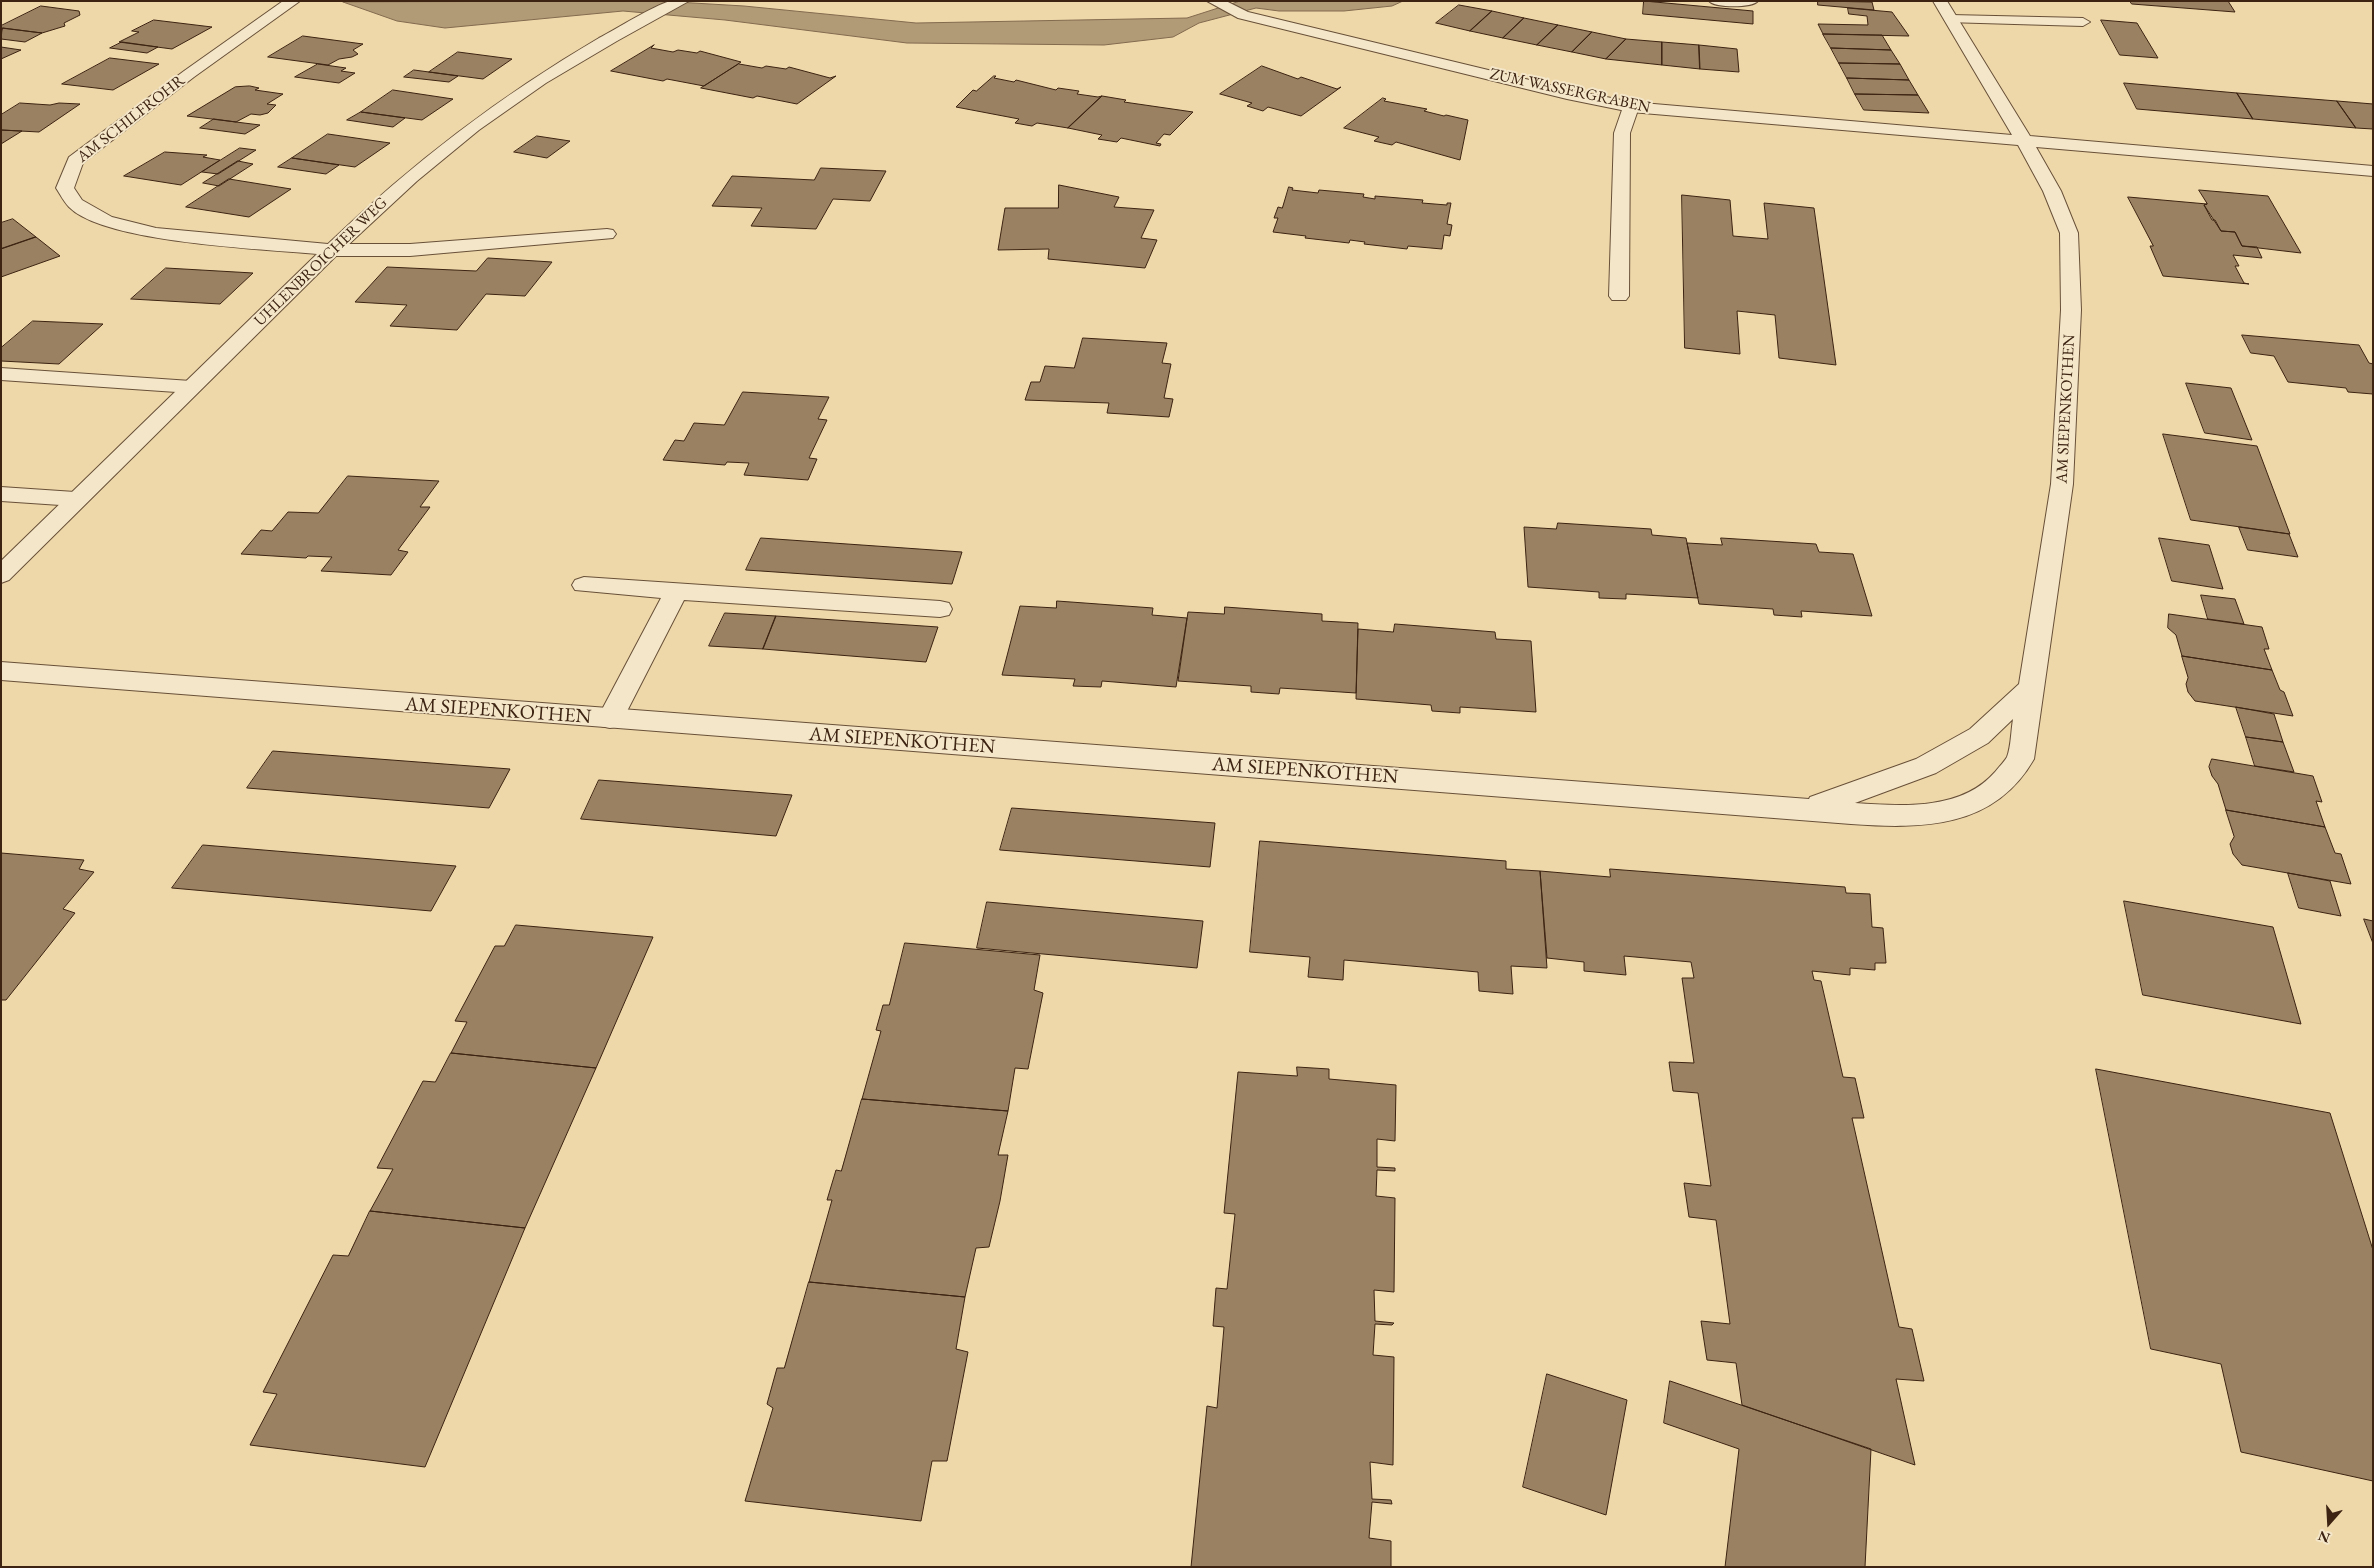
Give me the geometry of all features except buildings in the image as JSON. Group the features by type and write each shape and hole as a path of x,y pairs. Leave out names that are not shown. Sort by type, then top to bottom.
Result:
{"street":[{"name":"AM SCHILFROHR","path":"293,1 190,74 75,160 65,188 76,204 106,221 156,233 332,250"},
{"name":"UHLENBROICHER WEG","path":"1,575 75,499 332,250 412,176 498,109 590,50 643,20 682,1"},
{"path":"1716,1 1751,1"},
{"name":"AM SIEPENKOTHEN","path":"1,671 610,720 1498,785 1802,810 1920,815 1967,806 1998,786 2020,759 2062,484 2071,310 2069,233 2052,192 2024,141 1940,1"},
{"name":"ZUM WASSERGRABEN","path":"1215,2 1243,15 1567,94 1631,107 2024,141"},
{"path":"1951,19 2083,22"},
{"path":"1619,296 1622,133 1631,107"},
{"path":"2024,141 2373,171"},
{"path":"332,250 410,250 607,234"},
{"path":"1,374 191,387"},
{"path":"1,494 75,499"},
{"path":"584,585 940,609"},
{"path":"610,720 678,590"},
{"name":"AM SIEPENKOTHEN","path":"1802,810 1863,790 1926,766 1979,736 2032,685"}],"shaded area":[{"path":"659,1 744,6 916,23 1187,18 1240,1 1403,1 1392,6 1344,11 1279,11 1256,8 1199,23 1173,37 1104,45 907,43 725,20 623,11 445,28 397,21 343,2"}]}
